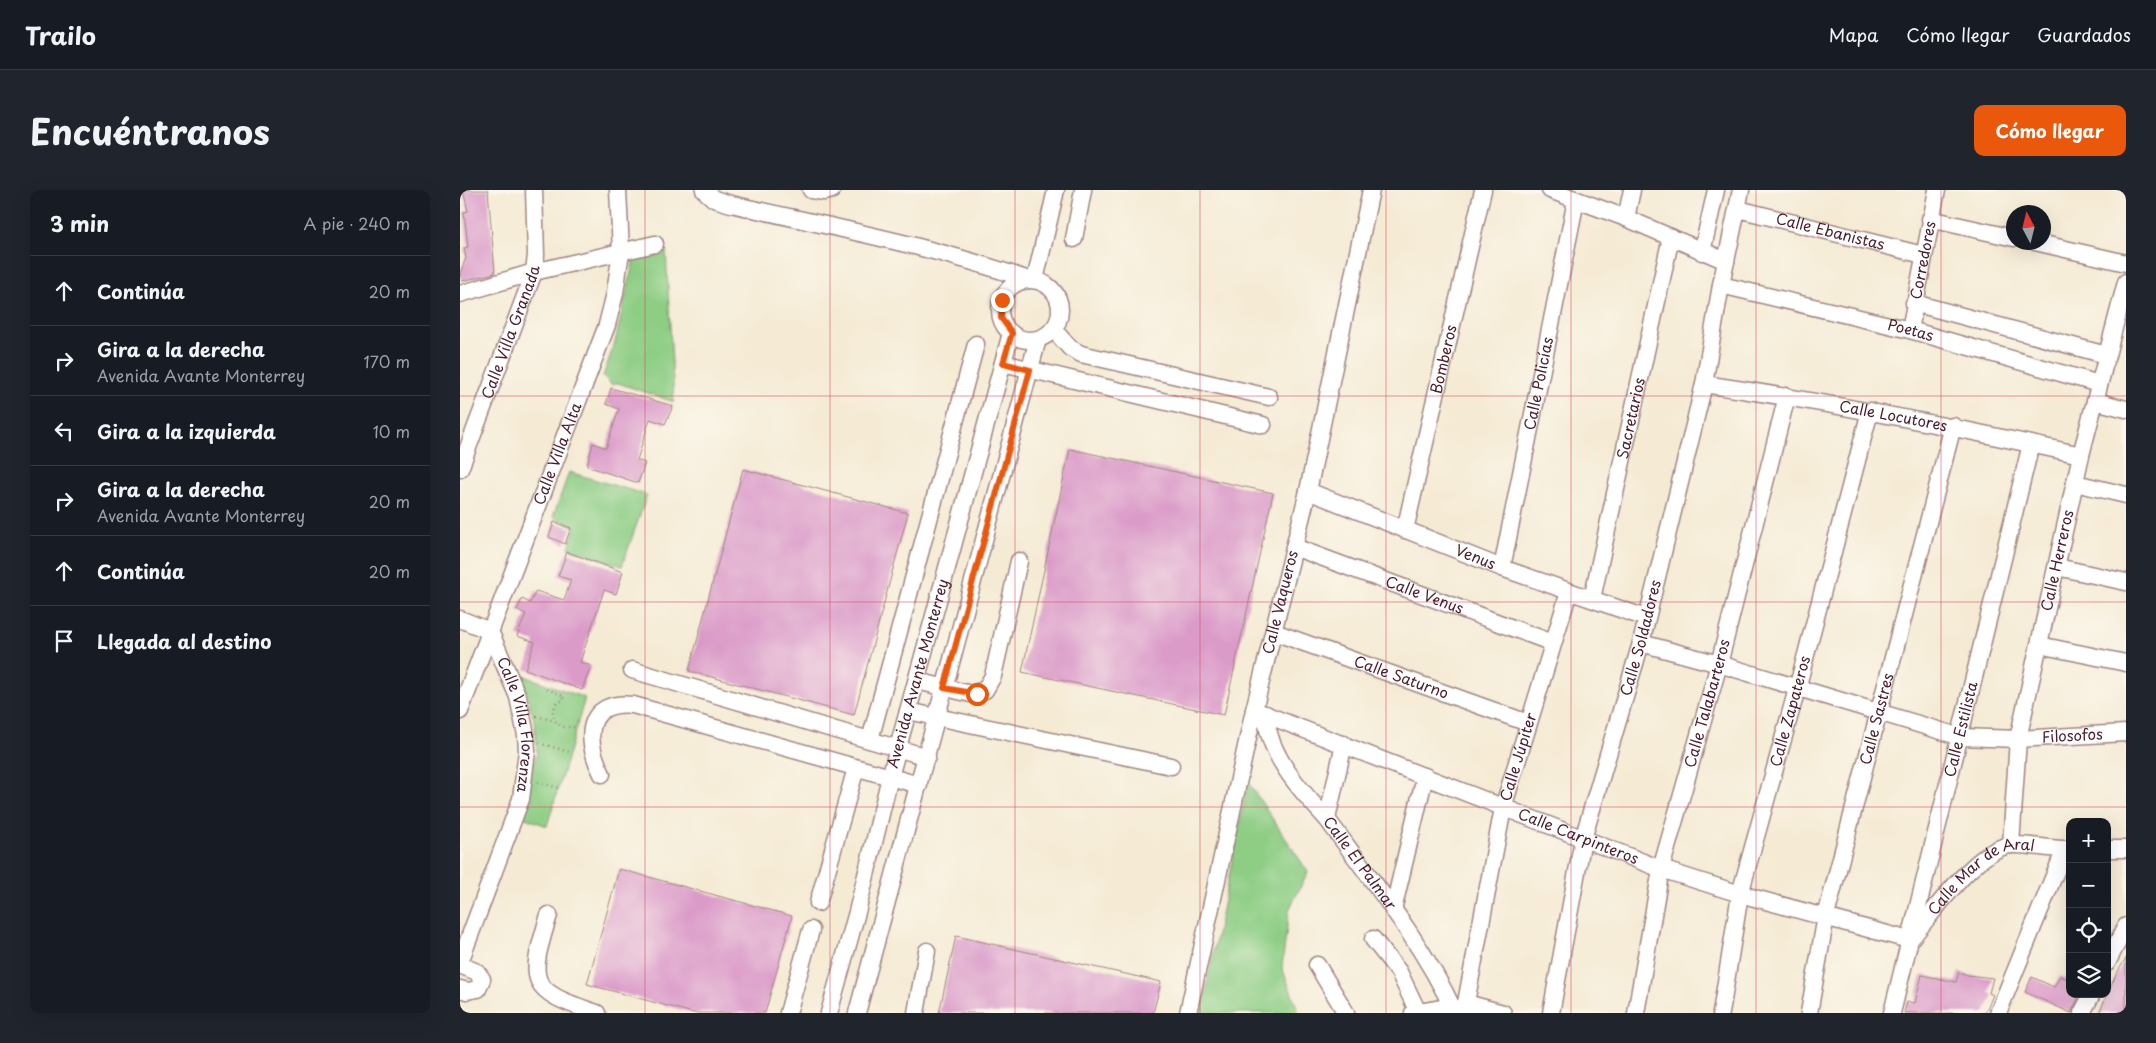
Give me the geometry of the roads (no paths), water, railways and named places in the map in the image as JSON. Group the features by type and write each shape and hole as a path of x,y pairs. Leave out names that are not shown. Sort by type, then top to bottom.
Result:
{"street":[{"name":"Calle Villa Granada","path":"460,469 534,272 536,255 534,190"},
{"name":"Calle Villa Alta","path":"460,711 607,325 615,292 621,251 618,190"},
{"path":"704,190 714,200 732,197 980,262 1032,280 1051,288 1060,303 1060,312 1053,329 1038,339 1020,338 1012,333 1001,318 1002,300 1012,286 1032,280"},
{"path":"811,190 824,192 832,190"},
{"path":"1032,280 1056,190"},
{"path":"1074,239 1083,190"},
{"name":"Calle Vaqueros","path":"1188,1013 1260,712 1274,632 1308,491 1371,190"},
{"name":"Bomberos","path":"1406,530 1484,190"},
{"path":"1550,190 1626,218 1726,261"},
{"path":"1626,218 1632,190"},
{"path":"1702,252 1716,190"},
{"name":"Calle Soldadores","path":"1551,1013 1583,839 1641,643 1704,384 1721,285 1741,190"},
{"name":"Corredores","path":"1910,330 1937,190"},
{"name":"Calle Policías","path":"1502,568 1576,200"},
{"name":"Calle Ebanistas","path":"1738,209 1923,255"},
{"path":"1930,219 2006,236"},
{"name":"Sacretarios","path":"1592,599 1671,237"},
{"path":"460,294 534,272 655,244"},
{"path":"2051,246 2126,263"},
{"name":"Calle Herreros","path":"2011,845 2018,739 2081,455 2126,282"},
{"name":"Poetas","path":"1721,285 1910,330 2098,384"},
{"path":"1914,303 2106,355"},
{"path":"1053,329 1070,348 1080,354 1269,397"},
{"name":"Avenida Avante Monterrey","path":"829,1013 857,912 890,777 1012,333"},
{"name":"Avenida Avante Monterrey","path":"857,1013 938,718 944,688 1038,339"},
{"path":"870,740 976,344"},
{"path":"1003,363 1263,426"},
{"name":"Calle Locutores","path":"1704,384 1788,396 1954,426 2081,455"},
{"name":"Calle Talabarteros","path":"1636,1013 1661,869 1719,664 1788,396"},
{"path":"2095,401 2126,408"},
{"name":"Calle Zapateros","path":"1721,1013 1740,894 1797,689 1870,411"},
{"name":"Calle Sastres","path":"1809,1013 1826,916 1954,426"},
{"name":"Calle Estilista","path":"1892,1013 1961,737 2031,444"},
{"path":"2075,483 2126,495"},
{"name":"Venus","path":"1308,491 1502,568 1646,618"},
{"name":"Calle Venus","path":"1294,547 1553,643"},
{"path":"917,681 977,694 985,690 990,683 1019,561"},
{"path":"2057,567 2126,582"},
{"name":"Calle Júpiter","path":"1459,1009 1503,808 1569,592"},
{"path":"460,618 490,631"},
{"name":"Calle Villa Florenza","path":"460,963 521,799 526,768 527,751 524,721 509,673 490,631"},
{"name":"Calle Saturno","path":"1274,632 1528,723"},
{"name":"Filosofos","path":"1641,643 1719,664 1961,737 2018,739 2126,733"},
{"path":"2039,644 2126,663"},
{"path":"632,670 927,757"},
{"path":"602,774 591,746 594,719 600,711 621,704 633,705 919,784"},
{"path":"908,711 1171,766"},
{"name":"Calle Carpinteros","path":"1260,712 1661,869 1740,894 1909,940"},
{"name":"Calle El Palmar","path":"1260,712 1269,737 1282,763 1311,802 1327,819 1393,910 1459,1009"},
{"path":"1327,819 1344,744"},
{"path":"818,903 856,768"},
{"path":"1393,910 1425,776"},
{"name":"Calle Mar de Aral","path":"1909,940 1966,873 1998,849 2011,845 2066,850"},
{"path":"2111,849 2126,849"},
{"path":"2002,1010 2066,855"},
{"path":"549,915 536,956 535,970 538,981 546,991 558,1000 597,1013"},
{"path":"2111,955 2126,926"},
{"path":"788,1013 810,930"},
{"path":"1373,939 1399,972 1415,1012 1459,1009 1503,1013"},
{"path":"916,1013 927,951"},
{"path":"460,963 477,972 482,979 478,989 467,991 460,988"},
{"path":"1317,965 1346,1013"},
{"path":"2082,1013 2090,998"}]}
